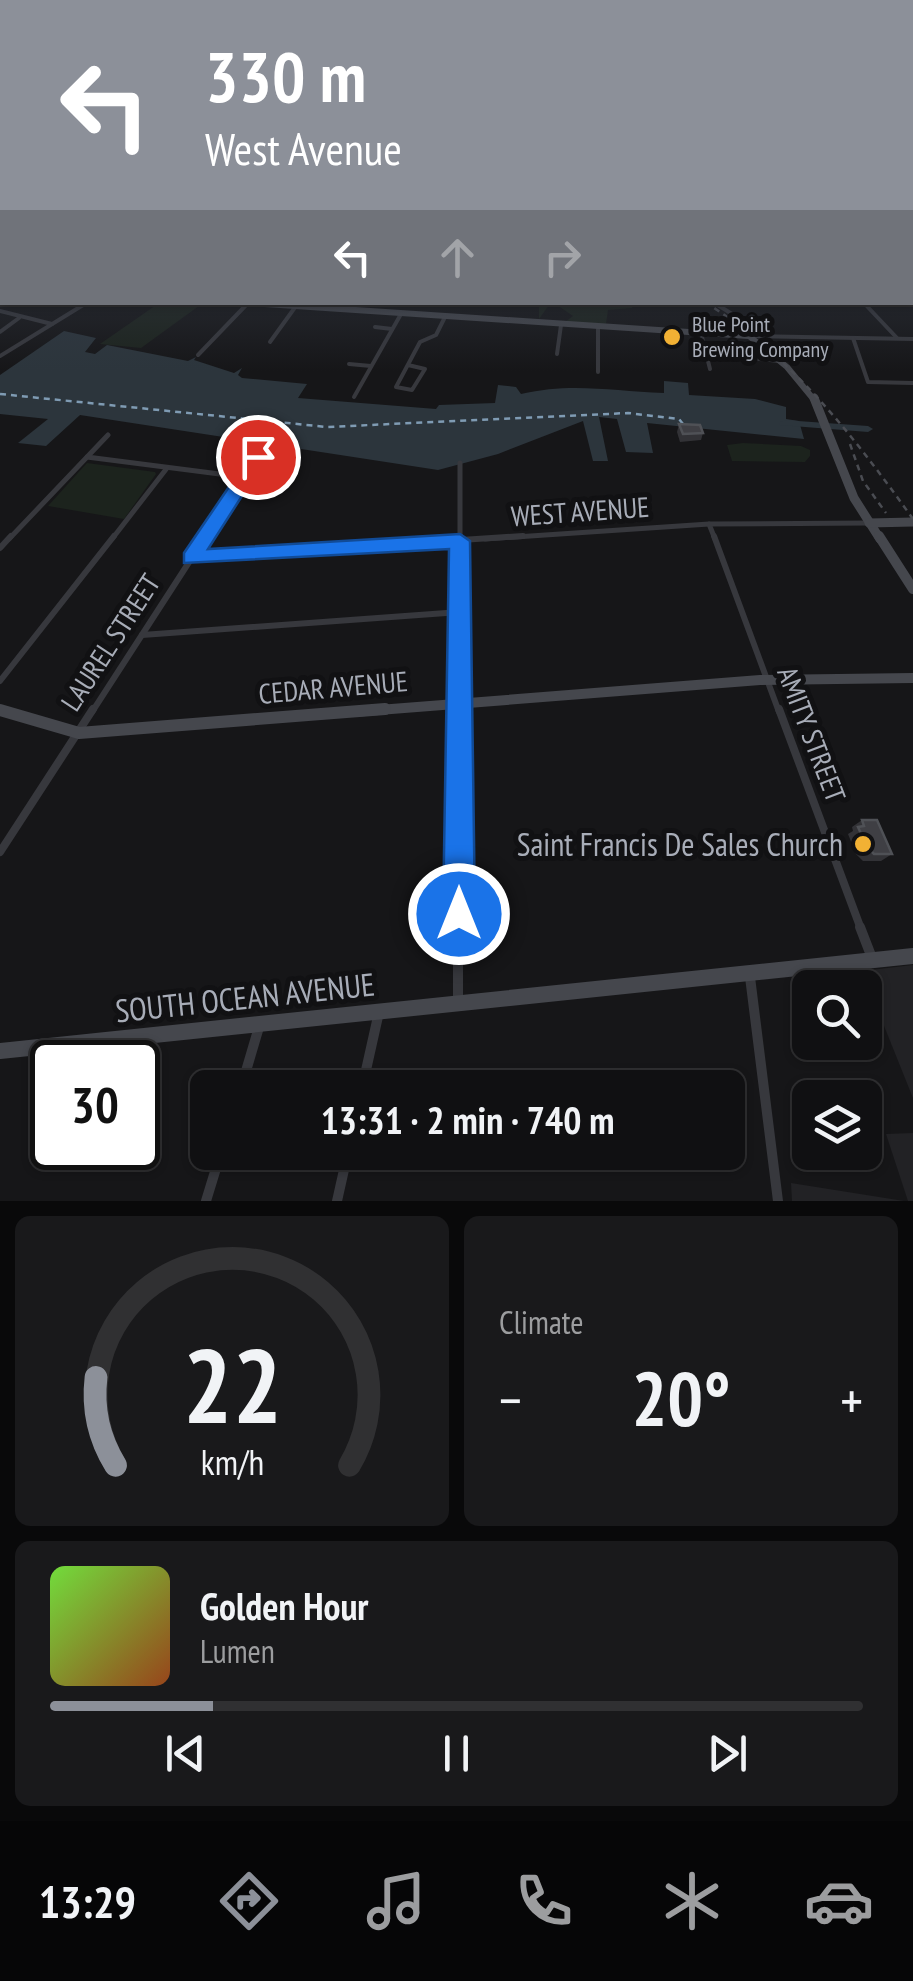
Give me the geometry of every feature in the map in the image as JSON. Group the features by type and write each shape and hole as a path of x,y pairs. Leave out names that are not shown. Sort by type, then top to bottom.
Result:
{"street":[{"path":"0,356 83,305"},
{"path":"198,355 246,305"},
{"path":"286,305 749,336 913,339"},
{"path":"718,305 768,336"},
{"path":"866,305 898,339"},
{"path":"270,342 296,306"},
{"path":"0,311 53,324"},
{"path":"354,397 401,314"},
{"path":"0,332 20,317"},
{"path":"408,365 424,369 412,390 396,387 420,342 436,335 445,317"},
{"path":"557,354 561,325"},
{"path":"374,327 392,329"},
{"path":"598,327 598,372"},
{"path":"701,333 710,369"},
{"path":"749,336 814,397 869,523 913,589"},
{"path":"853,338 868,382 913,382"},
{"path":"750,358 780,361"},
{"path":"349,364 371,366"},
{"path":"0,548 108,435"},
{"path":"87,457 243,478"},
{"name":"LAUREL STREET","path":"0,852 258,457"},
{"path":"458,1000 460,463"},
{"path":"0,681 167,468"},
{"name":"WEST AVENUE","path":"191,558 709,524 913,522"},
{"name":"AMITY STREET","path":"709,524 873,960"},
{"path":"140,636 460,612"},
{"name":"CEDAR AVENUE","path":"0,710 78,733 768,679 913,678"},
{"name":"SOUTH OCEAN AVENUE","path":"0,1052 458,1000 913,956"},
{"path":"749,970 778,1201"},
{"path":"366,1070 379,1011"},
{"path":"246,1070 261,1021"},
{"path":"206,1201 215,1170"},
{"path":"337,1201 344,1170"}],"shaded area":[{"path":"156,305 200,305 141,348 100,344"},
{"path":"539,305 549,305 539,319"},
{"path":"557,305 634,305 608,310 606,324 565,322 573,316"},
{"path":"64,331 96,338 85,352 95,354 107,345 188,361 196,357 194,360 234,373 242,368 238,375 242,378 307,384 298,398 436,409 439,405 495,403 498,385 516,387 521,394 575,388 664,393 664,381 688,383 689,395 755,399 786,407 786,419 799,421 804,439 647,423 653,453 626,452 617,419 599,417 608,461 593,461 583,421 498,454 438,470 80,415 46,446 18,443 48,419 0,414 0,375"},
{"path":"727,445 801,446 810,450 810,456 805,462 732,461"},
{"path":"87,463 156,474 124,519 48,506"},
{"path":"913,965 913,1098 882,1021 882,970 870,970"},
{"path":"913,1133 913,1201 908,1201 886,1134"},
{"path":"791,1183 904,1201 792,1201"}],"building":[{"path":"679,424 700,425 703,433 683,434"},
{"path":"862,820 877,820 892,854 874,854 867,847 858,827 864,826"}],"waterway":[{"path":"784,423 868,429"}],"ferry route":[{"path":"0,394 327,427 628,413 679,419 683,424"}],"railway":[{"path":"709,305 766,348 820,400 913,519"},
{"path":"850,444 863,481 886,513"}],"place":[{"name":"Blue Point Brewing Company","path":"672,337"},
{"name":"Saint Francis De Sales Church","path":"863,844"}],"route":[{"path":"258,457 191,558 460,541 459,914"}]}
